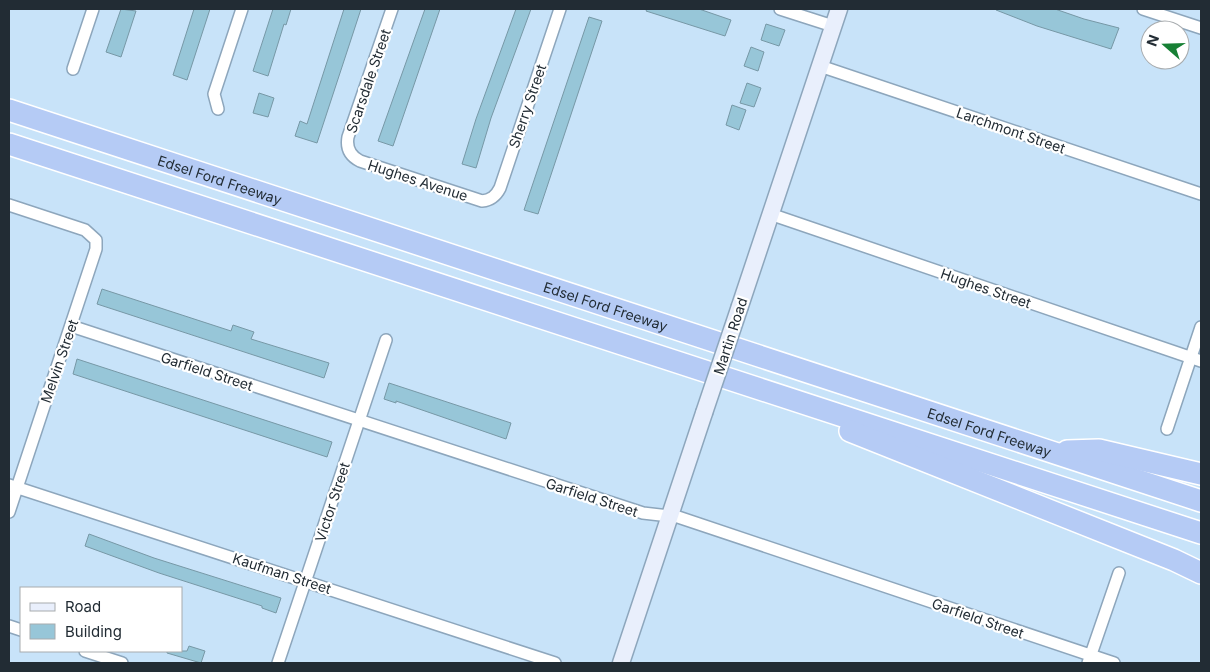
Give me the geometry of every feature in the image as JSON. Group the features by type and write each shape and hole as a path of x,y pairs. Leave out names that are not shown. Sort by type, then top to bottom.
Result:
{"highway":[{"path":"9,95 101,140"},
{"name":"Edsel Ford Freeway","path":"9,110 1201,501"},
{"path":"10,144 1201,533"},
{"path":"759,388 865,438 995,488 1201,573"},
{"path":"1049,451 1098,450 1201,474"}],"street":[{"path":"73,69 93,9"},
{"path":"218,109 214,94 242,9"},
{"name":"Scarsdale Street","path":"350,153 347,144 348,137 392,9"},
{"name":"Sherry Street","path":"488,200 494,197 500,188 560,9"},
{"path":"780,9 833,26"},
{"name":"Martin Road","path":"620,663 839,9"},
{"path":"1142,9 1201,28"},
{"name":"Larchmont Street","path":"820,66 1201,194"},
{"name":"Hughes Avenue","path":"350,153 360,161 477,200 488,200"},
{"name":"Melvin Street","path":"9,512 13,486 71,326 96,249 96,240 89,232 11,206"},
{"name":"Hughes Street","path":"770,214 1196,359"},
{"name":"Garfield Street","path":"71,326 643,513 678,517 1089,659 1114,663"},
{"path":"1167,429 1196,359 1201,327"},
{"name":"Victor Street","path":"278,663 386,340"},
{"name":"Kaufman Street","path":"13,486 555,663"},
{"path":"1089,659 1119,573"},
{"path":"87,652 122,663"}],"building":[{"path":"121,9 136,11 121,57 106,52"},
{"path":"194,9 210,9 187,80 173,75"},
{"path":"273,9 291,9 286,25 284,24 268,76 253,71"},
{"path":"344,9 361,9 317,143 295,136 300,121 307,124"},
{"path":"425,9 440,9 393,146 378,141"},
{"path":"516,9 531,9 491,118 476,168 462,164 476,119"},
{"path":"647,9 699,9 731,20 725,36 646,11"},
{"path":"996,9 1055,9 1119,28 1111,49 1037,26"},
{"path":"589,17 602,21 538,214 524,210"},
{"path":"766,24 785,30 779,46 761,40"},
{"path":"751,47 764,52 758,71 744,66"},
{"path":"747,83 761,88 754,107 740,103"},
{"path":"259,93 274,98 268,117 253,113"},
{"path":"732,105 746,110 739,130 726,125"},
{"path":"102,289 231,331 233,325 254,332 251,339 329,363 324,378 97,304"},
{"path":"77,359 332,442 327,457 73,374"},
{"path":"389,383 511,423 506,439 396,401 396,403 384,399"},
{"path":"89,534 154,558 281,598 276,613 262,608 262,606 159,573 85,546"},
{"path":"189,646 205,651 201,663 167,653 167,652 187,651"}]}
